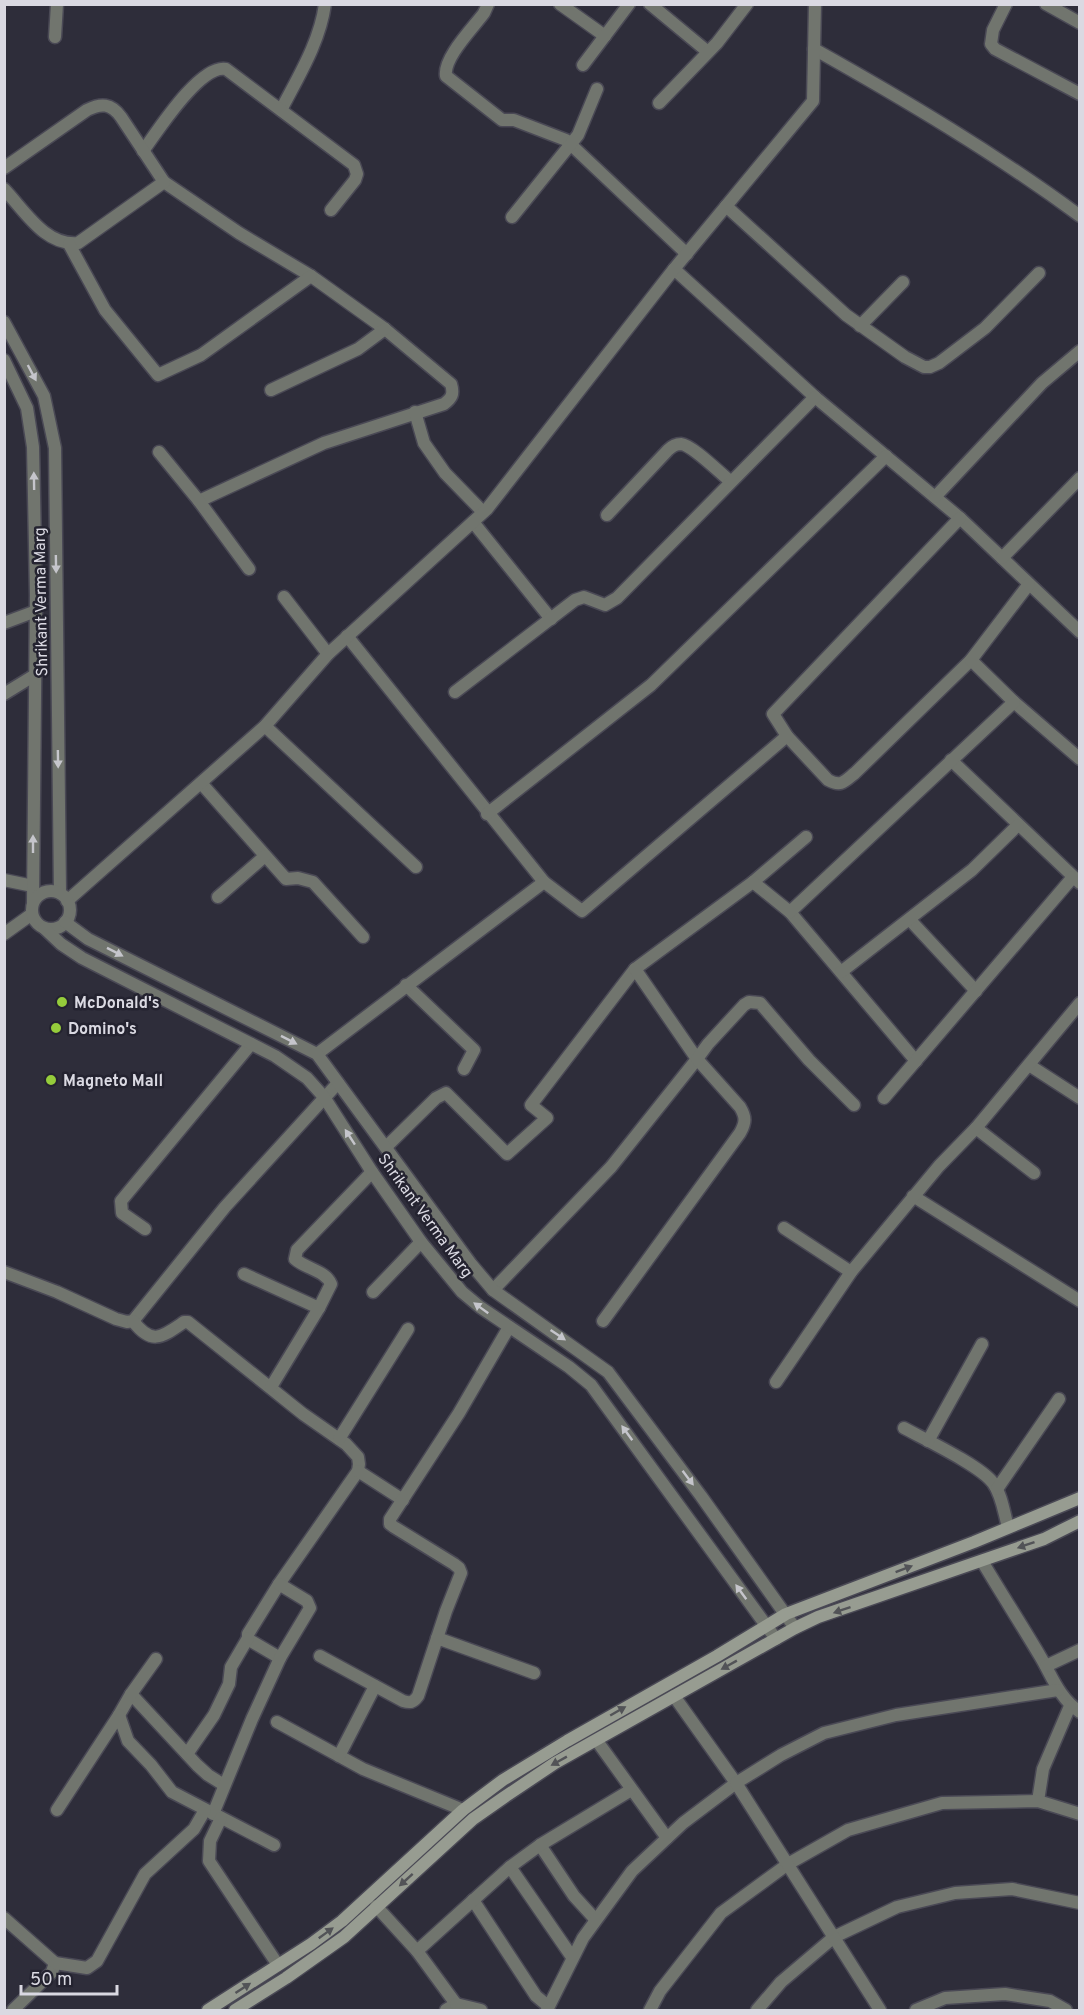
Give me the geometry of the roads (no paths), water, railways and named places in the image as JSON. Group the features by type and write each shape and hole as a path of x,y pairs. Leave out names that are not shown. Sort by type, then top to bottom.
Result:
{"main road":[{"path":"208,2010 342,1921 463,1810 503,1780 567,1741 786,1614 1080,1497"},
{"path":"235,2010 344,1937 473,1819 555,1763 818,1617 1044,1539 1080,1521"}],"street":[{"path":"55,37 57,4"},
{"path":"281,110 312,48 324,17 325,4"},
{"path":"488,4 484,13 450,58 445,69 446,76 502,120 514,120 572,144 687,254"},
{"path":"560,4 605,36"},
{"path":"583,65 629,4"},
{"path":"650,4 708,52"},
{"path":"659,103 708,52 747,4"},
{"path":"64,897 201,783 265,726 328,654 483,513 674,269 813,101 815,4"},
{"path":"1006,4 993,30 992,44 995,49 1080,94"},
{"path":"1046,4 1080,23"},
{"path":"814,49 1033,181 1080,216"},
{"path":"143,151 182,98 205,76 216,69 226,69 357,169 355,180 330,210"},
{"path":"512,217 578,135 597,89"},
{"path":"4,168 87,110 105,104 117,112 164,182 239,233 311,276 385,329 448,381 453,389 451,399 444,404 324,443 200,501"},
{"path":"4,189 51,238 69,244 78,243 164,182"},
{"path":"726,206 860,326 915,363 930,367 939,363 985,328 1039,273"},
{"path":"69,244 105,310 158,375 201,355 311,276"},
{"path":"674,269 815,396 960,518 1080,632"},
{"path":"860,326 903,282"},
{"name":"Shrikant Verma Marg","path":"4,322 44,396 55,448 64,897"},
{"path":"271,390 358,349 385,329"},
{"path":"935,497 1042,383 1080,351"},
{"name":"Shrikant Verma Marg","path":"5,363 27,408 33,447 36,611 33,908"},
{"path":"455,692 580,597 600,605 609,604 815,396"},
{"path":"415,412 424,443 445,472 483,513"},
{"path":"607,515 675,445 681,444 690,448 730,482"},
{"path":"159,452 200,501 249,569"},
{"path":"487,814 651,685 886,456"},
{"path":"1002,558 1080,478"},
{"path":"960,518 773,714 787,736 828,780 836,784 842,783 855,773 972,660 1029,584"},
{"path":"473,522 551,619"},
{"path":"284,597 328,654"},
{"path":"4,622 36,611"},
{"path":"347,636 487,814 544,882 582,911 787,736"},
{"path":"972,660 1014,702 1080,759"},
{"path":"4,694 35,675"},
{"path":"790,912 1014,702"},
{"path":"265,726 416,867"},
{"path":"884,1098 1076,880 951,760"},
{"path":"201,783 286,879 298,878 313,882 363,937"},
{"path":"841,972 972,870 1018,825"},
{"path":"386,1147 436,1098 446,1093 507,1154 547,1118 531,1105 635,969 753,882 806,837"},
{"path":"218,897 265,856"},
{"path":"4,880 33,886"},
{"path":"317,1054 544,882"},
{"path":"753,882 790,912 916,1061"},
{"path":"4,934 33,908 42,893 54,891 64,897 69,912 65,922 56,928 44,928 35,920 33,908"},
{"path":"910,920 976,991"},
{"name":"Shrikant Verma Marg","path":"65,922 88,939 317,1054 471,1264 493,1290 608,1372 795,1628"},
{"name":"Shrikant Verma Marg","path":"44,928 61,945 82,958 293,1067 324,1097 372,1172 422,1242 462,1292 591,1385 776,1639"},
{"path":"603,1321 746,1122 740,1107 696,1059 635,969"},
{"path":"406,985 474,1050 464,1069"},
{"path":"493,1290 611,1167 708,1044 744,1005 754,1001 766,1009 809,1060 854,1105"},
{"path":"776,1382 851,1272 913,1196 976,1128 1080,1003"},
{"path":"145,1229 122,1213 121,1201 251,1044"},
{"path":"1029,1065 1080,1098"},
{"path":"4,1272 57,1292 116,1319 133,1321 225,1207 338,1083"},
{"path":"976,1128 1034,1173"},
{"path":"271,1387 331,1284 329,1279 299,1263 295,1259 295,1254 372,1172"},
{"path":"913,1196 1080,1301"},
{"path":"784,1228 851,1272"},
{"path":"373,1292 422,1242"},
{"path":"244,1274 319,1308"},
{"path":"133,1321 142,1332 156,1337 188,1322 303,1414 339,1439 358,1457 360,1464 358,1471 279,1584 250,1630 248,1638 231,1667 229,1684 214,1715 187,1754"},
{"path":"321,1656 403,1701 409,1703 414,1701 461,1573 459,1568 390,1524 390,1519 485,1371 509,1327"},
{"path":"339,1439 408,1329"},
{"path":"928,1441 982,1344"},
{"path":"997,1489 1059,1399"},
{"path":"904,1428 976,1468 991,1480 997,1489 1008,1527"},
{"path":"358,1471 403,1500"},
{"path":"982,1561 1046,1666 1058,1690 1075,1709 1043,1769 1038,1801"},
{"path":"278,1965 209,1861 213,1814 224,1785 280,1658 310,1605 279,1584"},
{"path":"248,1638 280,1658"},
{"path":"437,1638 534,1673"},
{"path":"1046,1666 1080,1650"},
{"path":"57,1810 156,1659"},
{"path":"339,1756 375,1686"},
{"path":"474,1900 536,1996 547,2008 572,1957 595,1919 632,1871 683,1823 736,1783 781,1755 824,1733 896,1715 1058,1690"},
{"path":"131,1694 208,1775 224,1785"},
{"path":"674,1696 736,1783 880,2010"},
{"path":"119,1716 128,1741 172,1792 274,1845"},
{"path":"277,1722 388,1780 463,1810"},
{"path":"597,1741 667,1838"},
{"path":"417,1951 510,1867 540,1845 631,1790"},
{"path":"650,2010 660,1992 721,1913 788,1864 848,1830 942,1803 1038,1801 1080,1814"},
{"path":"4,1918 55,1963 91,1967 97,1961 145,1874 213,1814"},
{"path":"540,1845 578,1901 595,1919"},
{"path":"510,1867 572,1957"},
{"path":"757,2010 781,1982 834,1937 897,1907 955,1893 1012,1889 1080,1903"},
{"path":"376,1906 417,1951 451,2007 481,2010"},
{"path":"4,2005 11,2010 52,1972 55,1963"},
{"path":"916,2010 945,1998 1005,1994 1050,2001 1066,2010"}],"place":[{"name":"McDonald's","path":"62,1002"},
{"name":"Domino's","path":"56,1028"},
{"name":"Magneto Mall","path":"51,1080"}]}
